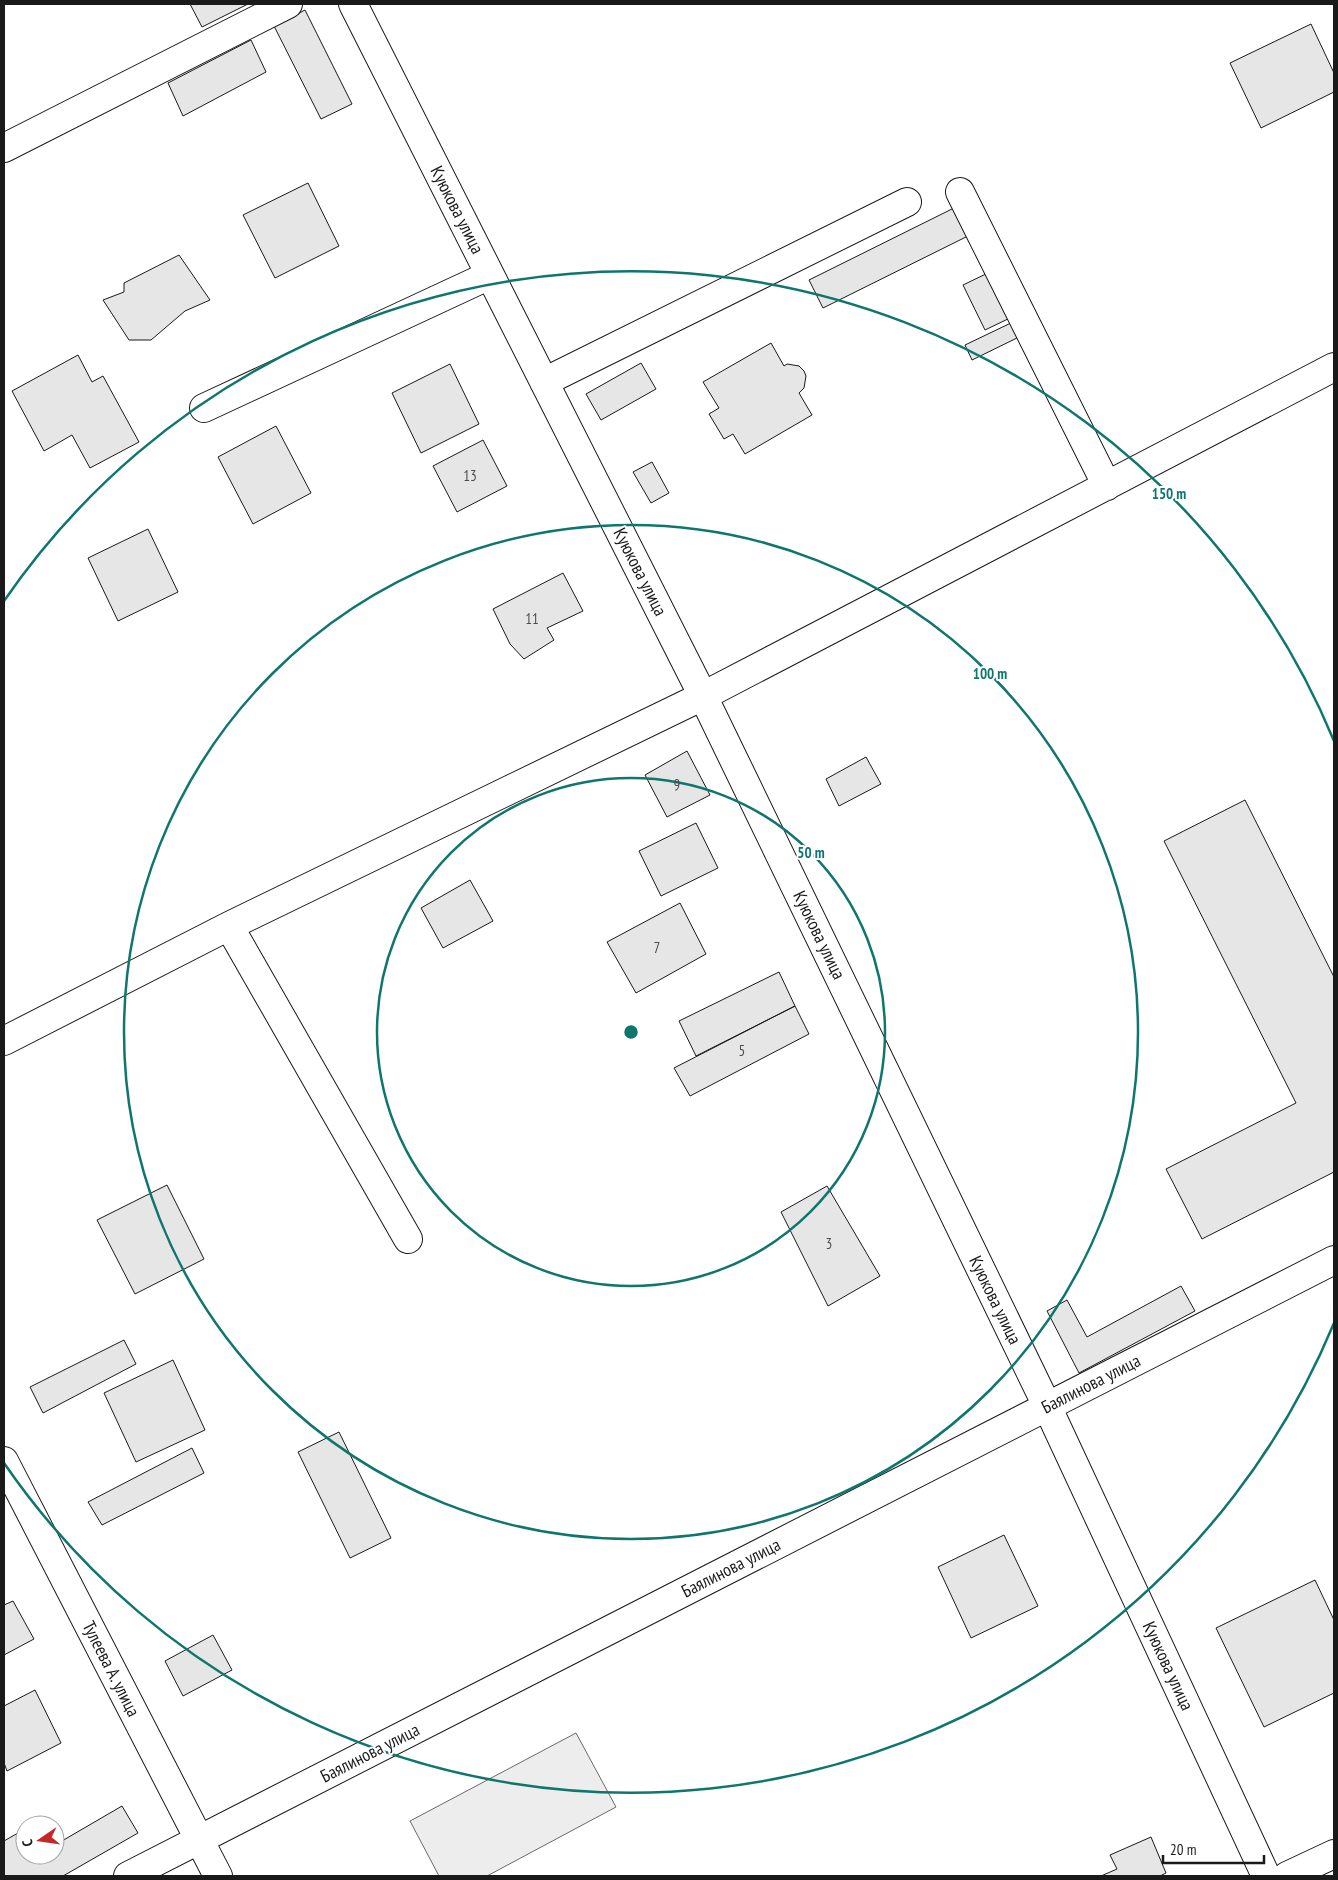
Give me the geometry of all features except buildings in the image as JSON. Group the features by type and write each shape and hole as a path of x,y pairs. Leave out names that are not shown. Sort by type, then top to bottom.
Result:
{"street":[{"path":"4,148 288,4"},
{"name":"Куюкова улица","path":"353,4 703,696 1047,1406 1266,1876"},
{"path":"960,192 1107,486"},
{"path":"544,382 907,202"},
{"path":"204,408 490,275"},
{"path":"4,1041 229,926 703,696 1334,367"},
{"path":"229,926 408,1239"},
{"name":"Баялинова улица","path":"128,1876 1334,1260"},
{"name":"Тулеева А. улица","path":"4,1461 218,1876"},
{"path":"1287,1876 1334,1854"}],"shaded area":[{"path":"576,1733 616,1807 487,1876 439,1876 410,1821"}]}
